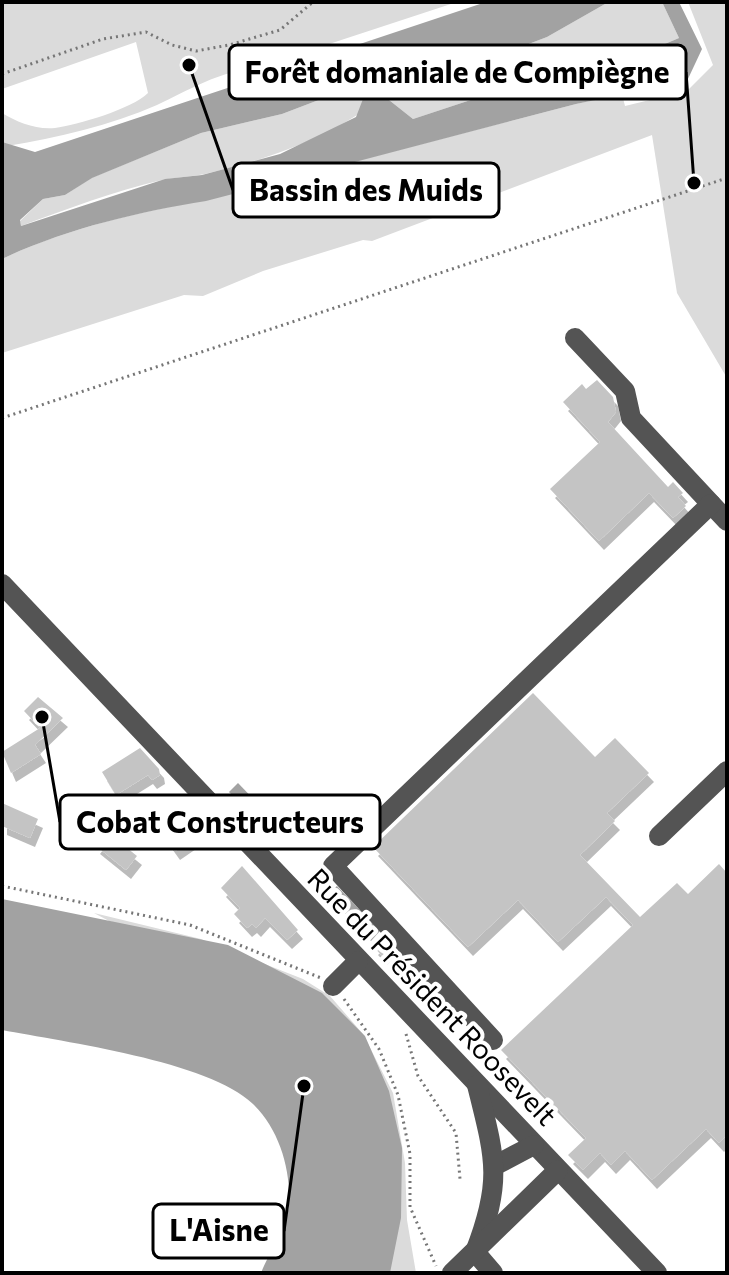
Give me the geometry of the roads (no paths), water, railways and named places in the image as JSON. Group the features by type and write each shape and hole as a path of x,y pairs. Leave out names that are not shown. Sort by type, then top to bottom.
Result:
{"street":[{"path":"575,338 625,391 631,418 727,521"},
{"path":"493,1040 333,866 678,532 711,504"},
{"name":"Rue du Président Roosevelt","path":"2,584 657,1273"},
{"path":"659,836 727,771"},
{"path":"333,986 358,961"},
{"path":"475,1252 491,1211 495,1175 477,1085"},
{"path":"495,1175 534,1145"},
{"path":"452,1273 558,1170"},
{"path":"495,1175 512,1191 533,1193"},
{"path":"475,1252 493,1273"}],"place":[{"name":"Bassin des Muids","path":"189,65"},
{"name":"Forêt domaniale de Compiègne","path":"694,183"},
{"name":"Cobat Constructeurs","path":"42,717"},
{"name":"L'Aisne","path":"304,1086"}]}
